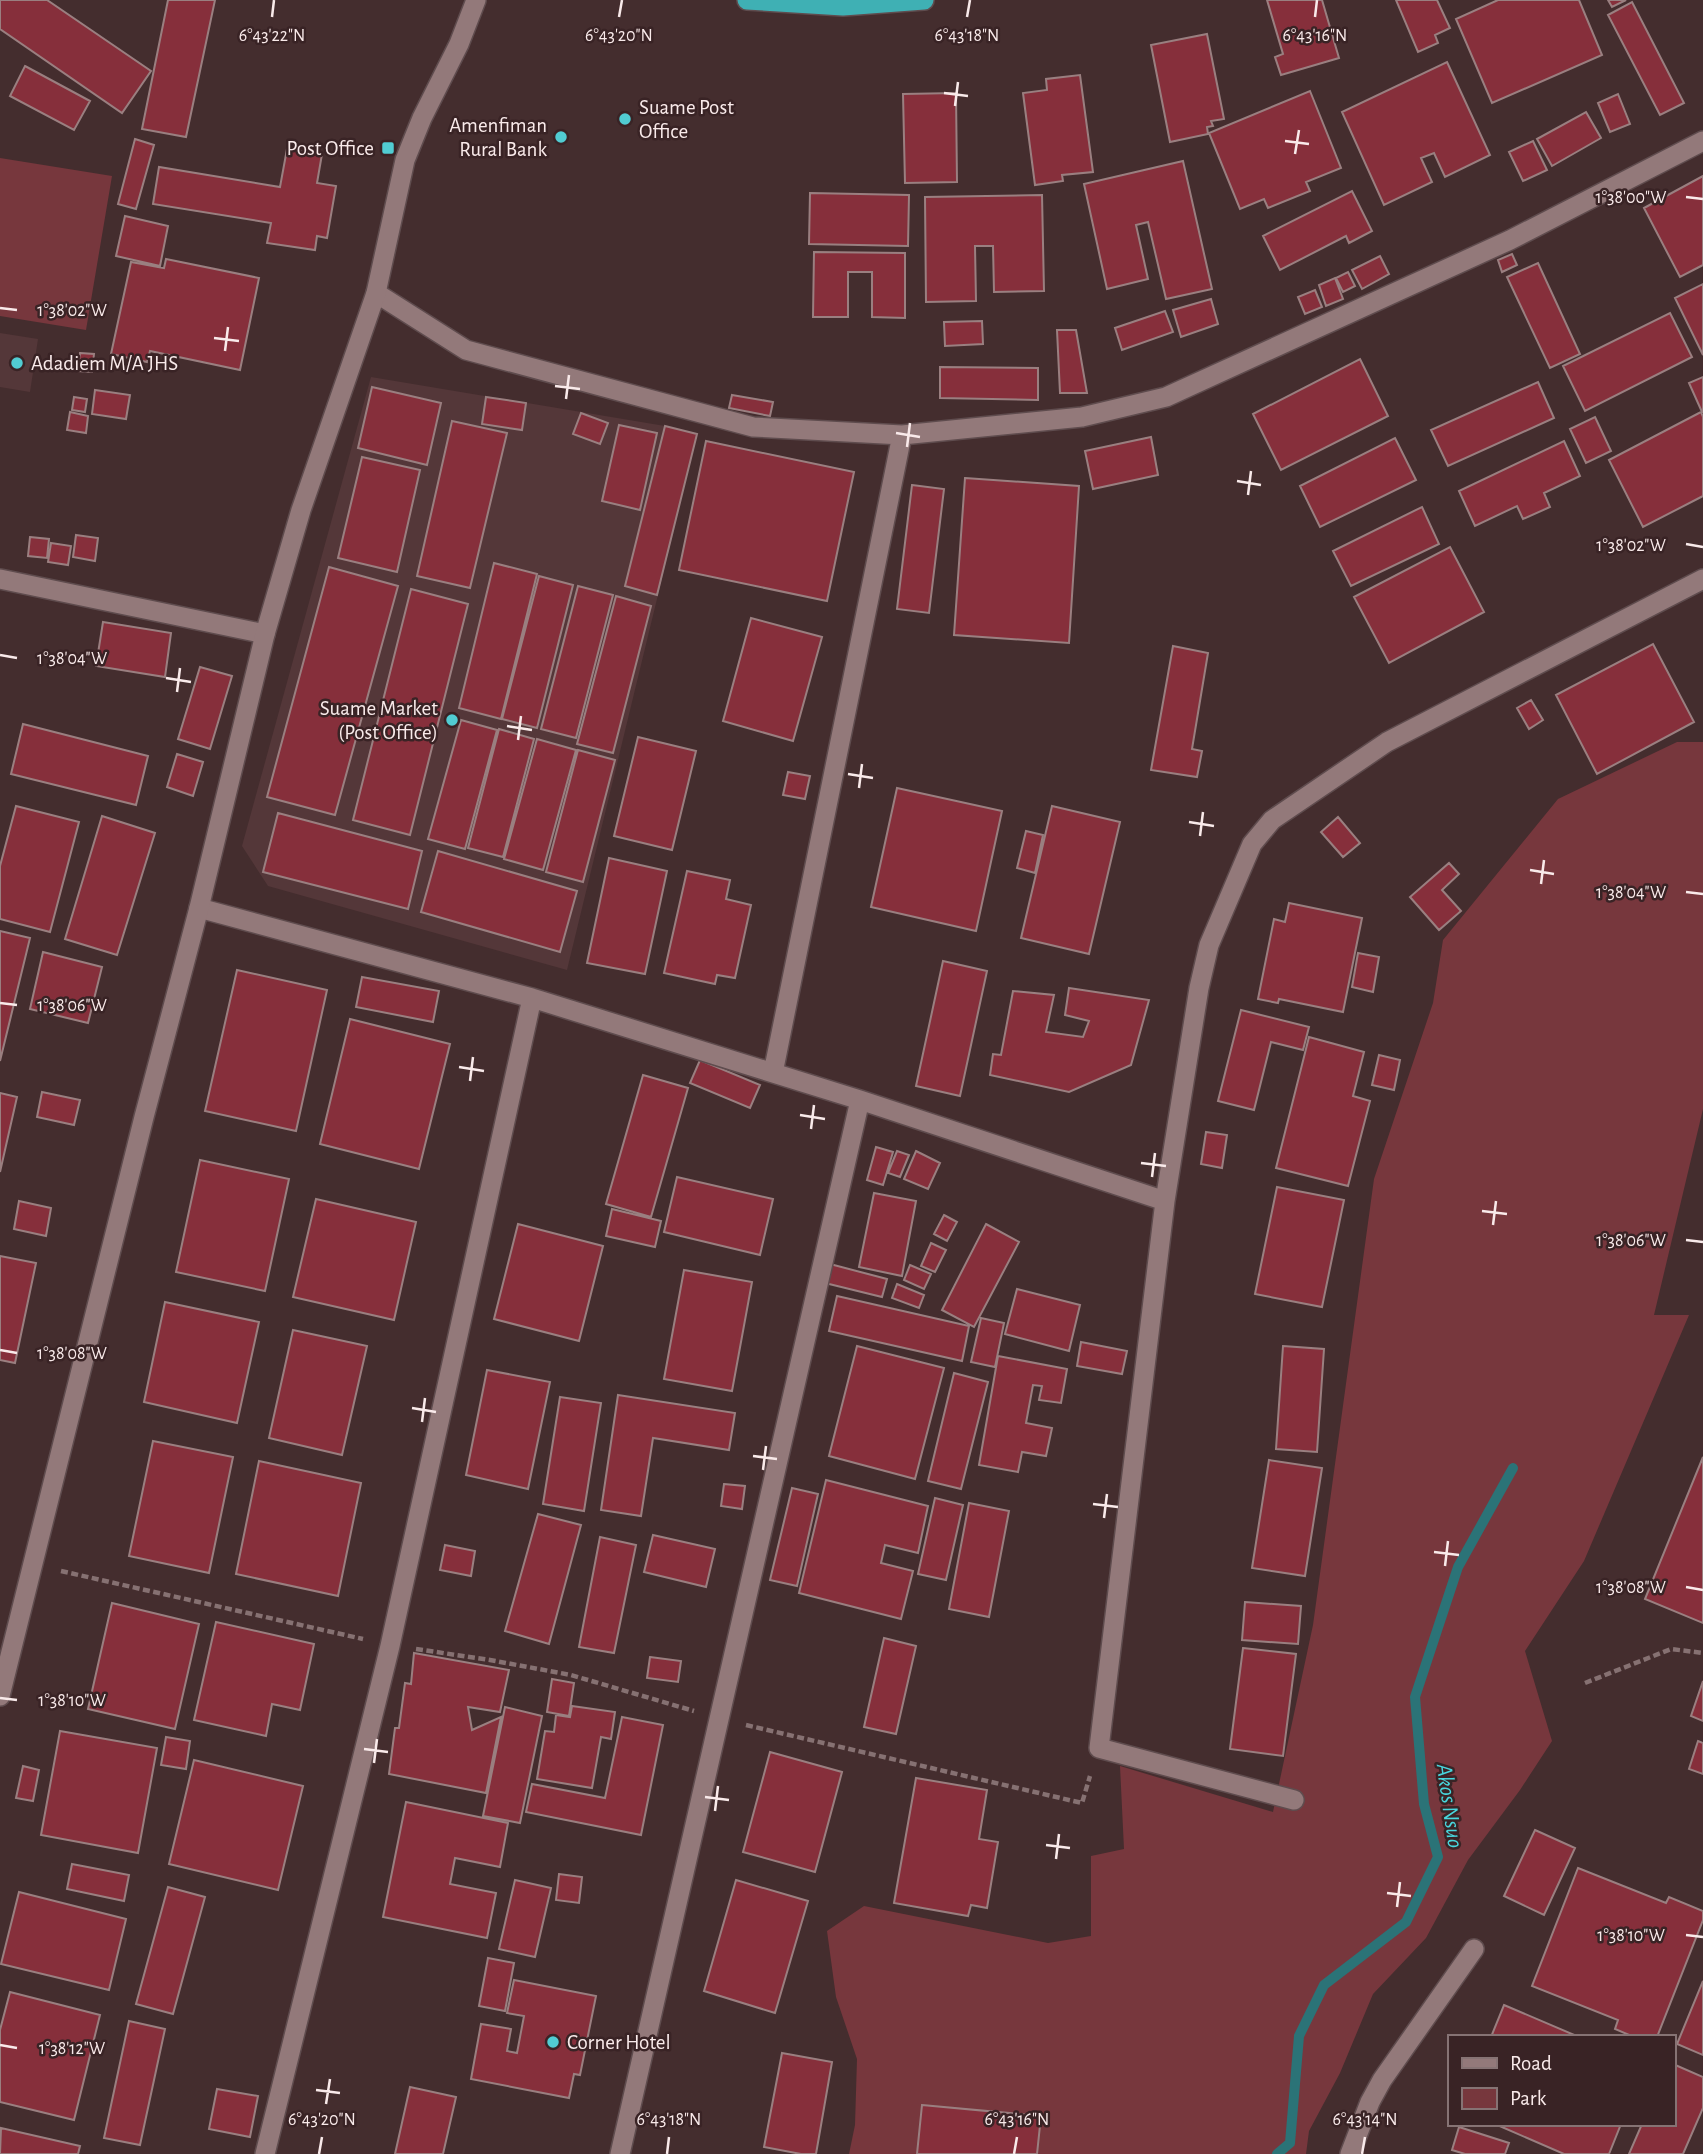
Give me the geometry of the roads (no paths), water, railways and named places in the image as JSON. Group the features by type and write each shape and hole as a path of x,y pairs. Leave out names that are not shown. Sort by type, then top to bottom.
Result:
{"highway":[{"path":"747,0 843,6 924,0"}],"street":[{"path":"0,1696 144,1117 199,908 265,635 301,510 376,293 405,160 422,118 459,44 476,0"},
{"path":"376,293 466,350 753,426 902,435 1082,417 1166,397 1510,240 1703,141"},
{"path":"773,1073 902,435"},
{"path":"0,579 265,635"},
{"path":"1294,1800 1099,1748 1165,1202 1199,988 1209,946 1252,844 1272,820 1387,742 1703,579"},
{"path":"199,908 532,998 860,1100 1165,1202"},
{"path":"265,2154 390,1646 532,998"},
{"path":"620,2154 860,1100"},
{"path":"1350,2154 1370,2102 1382,2080 1475,1950"}],"waterway":[{"name":"Akos Nsuo","path":"1277,2154 1290,2143 1299,2036 1324,1985 1406,1922 1438,1857 1424,1804 1415,1697 1458,1567 1513,1468"}],"place":[{"name":"Suame Post Office","path":"625,119"},
{"name":"Amenfiman Rural Bank","path":"561,137"},
{"name":"Post Office","path":"388,148"},
{"name":"Adadiem M/A JHS","path":"17,363"},
{"name":"Suame Market (Post Office)","path":"452,720"},
{"name":"Corner Hotel","path":"553,2042"}]}
